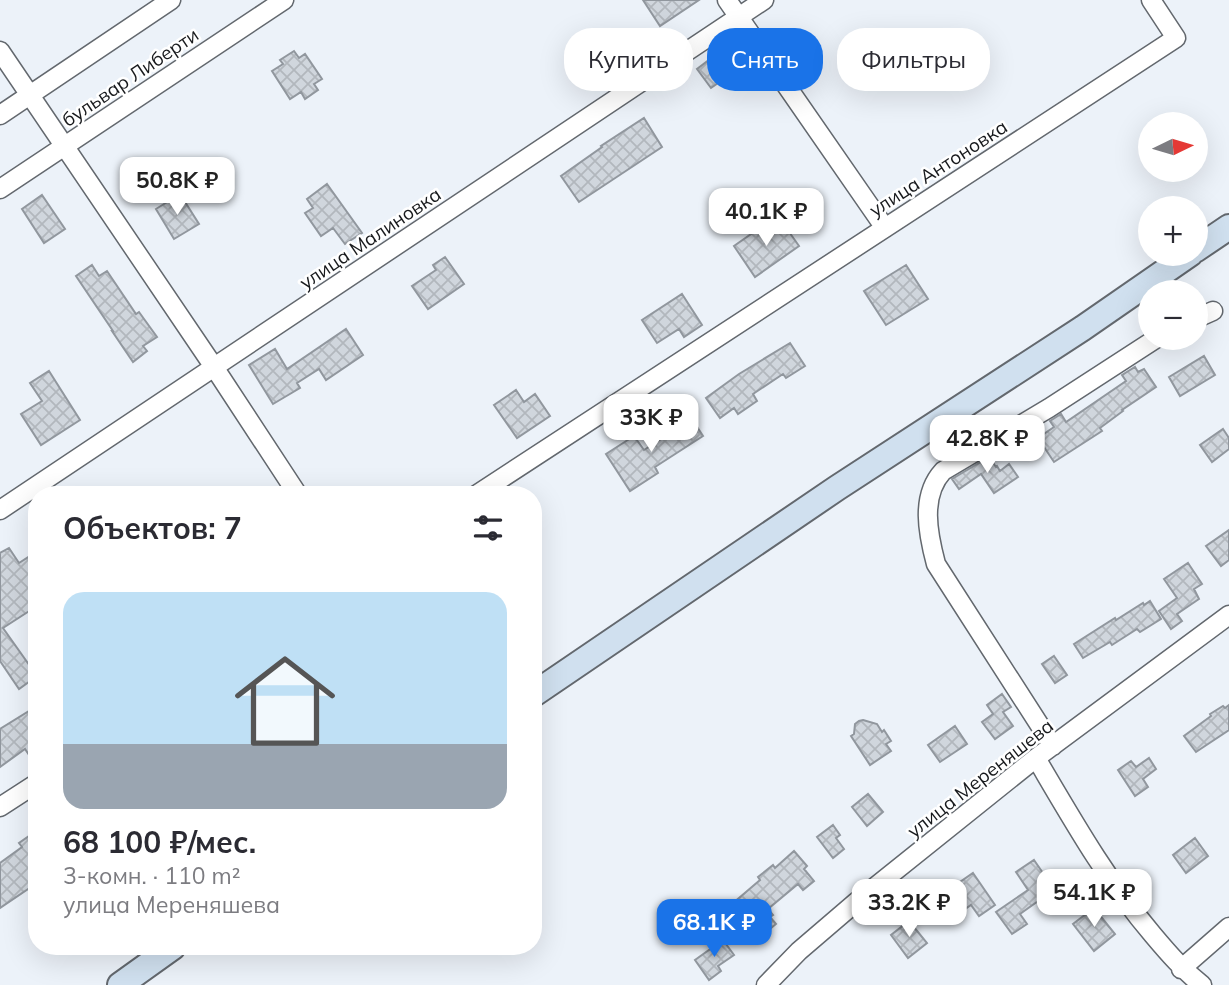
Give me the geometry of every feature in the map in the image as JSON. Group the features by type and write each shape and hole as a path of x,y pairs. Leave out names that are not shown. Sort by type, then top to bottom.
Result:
{"street":[{"path":"0,115 172,0"},
{"name":"бульвар Либерти","path":"0,189 284,0"},
{"path":"727,0 885,228"},
{"name":"улица Малиновка","path":"36,486 764,0"},
{"name":"улица Антоновка","path":"490,486 1176,38 1151,0"},
{"path":"0,51 292,486"},
{"path":"1208,241 1229,227"},
{"path":"542,689 837,488 1083,328 1173,266"},
{"path":"1208,313 1213,311"},
{"path":"1053,746 936,564 929,525 930,492 935,479 943,471 1049,408 1138,350"},
{"name":"улица Малиновка","path":"0,510 28,491"},
{"name":"улица Мереняшева","path":"766,985 799,951 855,903 1036,758 1229,615"},
{"path":"1036,758 1081,835 1129,907 1188,978 1229,927"},
{"path":"0,807 28,789"},
{"path":"120,985 162,955"}],"building":[{"path":"643,0 699,0 660,26"},
{"path":"294,51 299,58 305,54 322,79 314,84 318,90 305,99 301,92 290,99 272,71 283,64 280,60"},
{"path":"707,61 707,83 697,69"},
{"path":"644,118 662,147 579,202 561,176"},
{"path":"327,184 362,233 345,244 333,228 321,236 305,213 313,208 307,199"},
{"path":"180,194 199,224 174,239 156,209"},
{"path":"42,195 65,229 44,243 22,209"},
{"path":"782,222 799,246 755,277 734,246 767,223 771,230"},
{"path":"445,257 464,284 428,309 412,286 436,270 433,265"},
{"path":"92,265 99,276 107,271 136,314 139,312 157,337 143,346 147,351 133,362 76,276"},
{"path":"906,265 928,299 886,325 864,291"},
{"path":"682,294 702,325 684,337 679,329 657,343 642,320"},
{"path":"346,329 363,355 326,380 319,369 297,383 300,388 273,404 249,365 275,349 287,369"},
{"path":"790,343 805,366 786,378 783,374 753,394 757,401 738,414 734,408 720,418 706,398"},
{"path":"1204,356 1215,375 1180,396 1169,377"},
{"path":"1135,367 1138,372 1144,369 1156,387 1122,410 1100,428 1102,431 1054,462 1038,438 1054,427 1050,421 1061,414 1066,422 1126,381 1122,375"},
{"path":"49,371 80,420 41,445 21,414 42,401 30,383"},
{"path":"516,390 524,402 535,394 550,416 517,438 494,405"},
{"path":"692,419 703,436 655,467 658,473 630,491 606,454 634,436 644,450 672,432 670,428 681,421 683,424"},
{"path":"1223,429 1229,438 1229,449 1212,462 1200,445"},
{"path":"989,457 1000,471 1009,464 1018,477 994,493 981,474 959,489 952,479"},
{"path":"1229,530 1229,560 1221,566 1206,546"},
{"path":"9,548 19,563 28,557 28,612 3,628 28,663 28,682 19,689 0,661 0,553"},
{"path":"1188,563 1202,584 1194,589 1199,599 1177,614 1182,621 1171,629 1159,611 1177,598 1164,579"},
{"path":"1150,601 1161,619 1140,632 1137,629 1112,645 1110,642 1083,658 1074,644 1115,618 1116,620"},
{"path":"1054,656 1067,675 1055,683 1042,664"},
{"path":"1002,694 1011,707 1003,712 1013,726 995,739 982,722 993,714 987,705"},
{"path":"1229,705 1229,730 1196,752 1184,736 1211,716 1210,714"},
{"path":"28,712 28,754 25,749 0,767 0,729"},
{"path":"863,720 877,724 891,741 886,744 891,751 870,765 851,736 854,734 855,724"},
{"path":"955,726 967,744 940,762 928,745"},
{"path":"1149,758 1156,769 1143,779 1148,787 1135,796 1118,770 1131,761 1136,767"},
{"path":"868,794 883,812 867,826 852,807"},
{"path":"833,825 840,835 836,838 844,849 833,858 817,837"},
{"path":"28,837 28,889 0,908 0,863 22,847 19,843"},
{"path":"1195,838 1208,856 1186,873 1173,855"},
{"path":"794,851 807,866 804,869 814,881 803,890 798,884 768,909 776,924 757,940 739,918 743,914 733,903 760,880 758,877 773,865 775,868"},
{"path":"1034,860 1045,876 1039,880 1048,894 1020,914 1027,924 1012,934 996,912 1028,890 1016,872"},
{"path":"973,873 995,905 979,916 971,905 958,914 944,893"},
{"path":"934,891 944,906 930,916 919,900"},
{"path":"1094,908 1115,934 1094,951 1073,924"},
{"path":"909,921 927,943 908,958 891,935"},
{"path":"723,940 734,955 718,966 721,971 709,980 695,960"}]}
